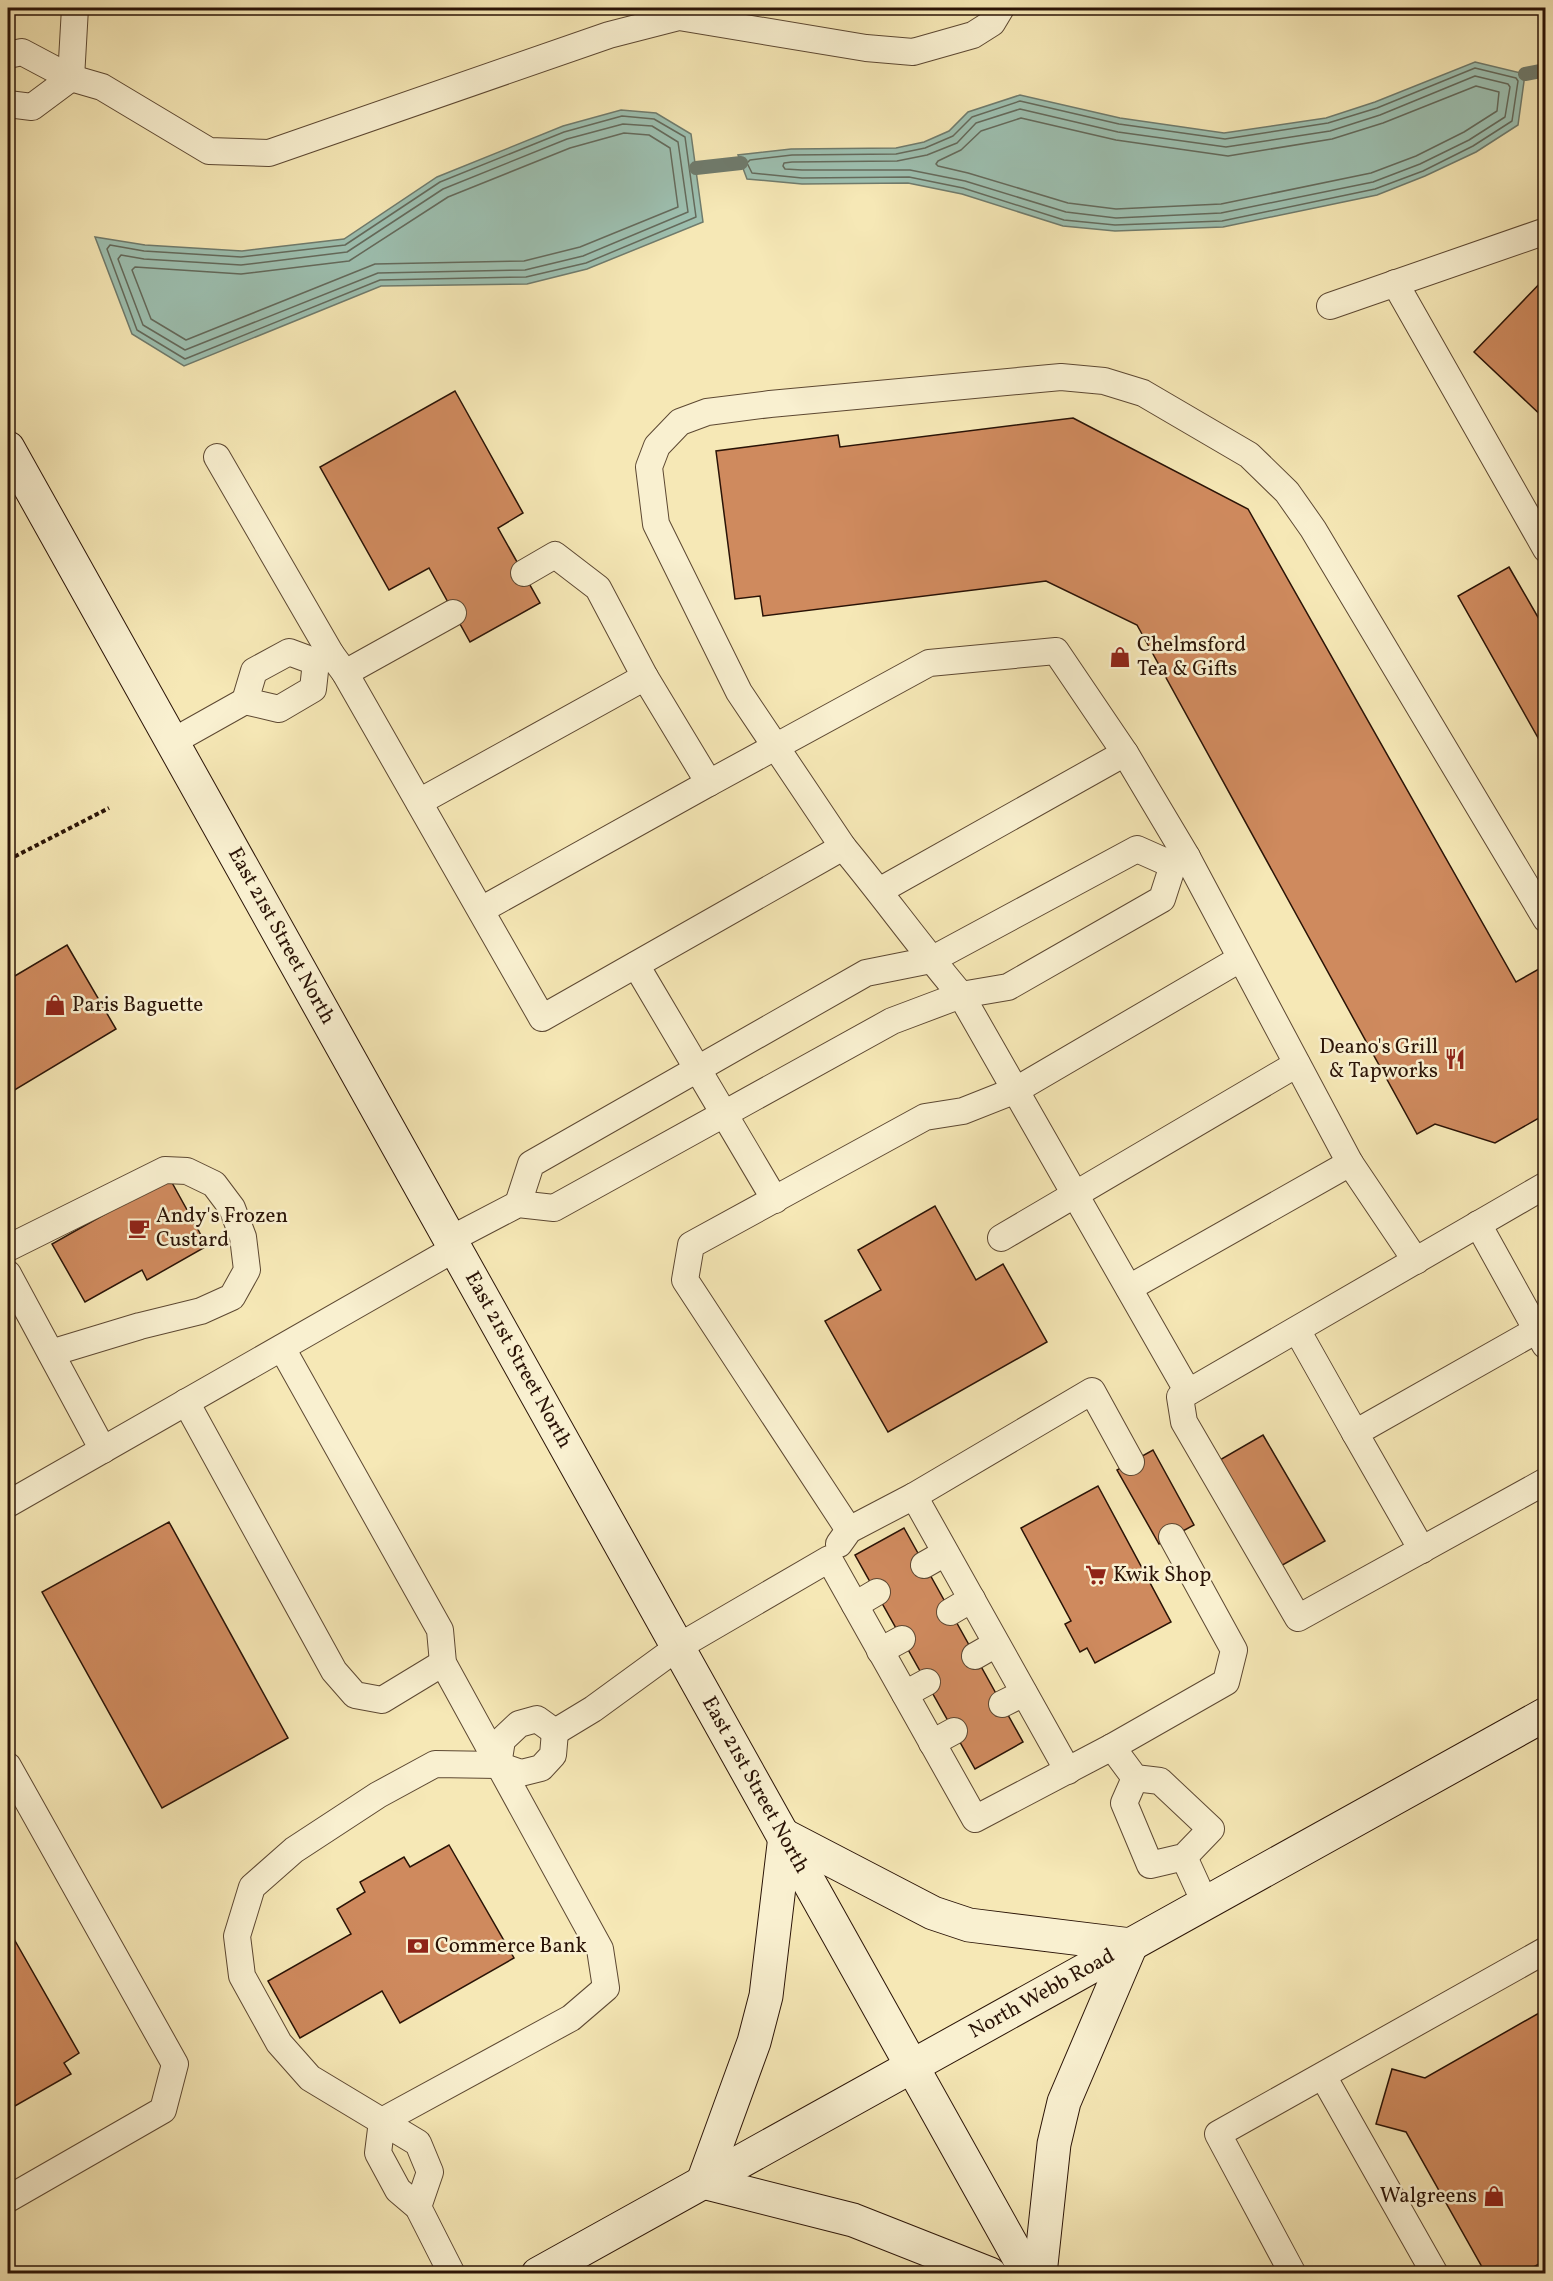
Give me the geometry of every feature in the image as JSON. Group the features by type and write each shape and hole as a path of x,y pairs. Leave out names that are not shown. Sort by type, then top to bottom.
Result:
{"main road":[{"name":"East 21st Street North","path":"8,448 1028,2274"},
{"name":"North Webb Road","path":"538,2274 1545,1715"},
{"path":"990,2274 853,2220 703,2182 754,2042 766,1996 785,1836 933,1913 959,1922 1131,1945 1064,2102 1054,2144 1040,2274"}],"lane":[{"path":"71,78 75,8"},
{"path":"8,55 22,52 71,78 102,87 210,151 269,153 609,35 679,16 866,48 913,52 974,35 992,23 1001,8"},
{"path":"8,104 32,107 71,78"},
{"path":"1330,306 1545,231"},
{"path":"1395,283 1545,549"},
{"path":"1188,1392 961,995 843,847 738,692 656,524 649,467 657,446 680,422 707,412 770,404 1061,377 1104,381 1143,393 1249,454 1287,492 1313,529 1545,919"},
{"path":"217,457 331,663 419,802 542,1018 843,847"},
{"path":"524,573 555,555 598,588 645,677 709,783"},
{"path":"172,742 245,701 279,709 313,689 331,663 453,613"},
{"path":"481,910 928,663 1056,651 1125,753 1180,861 1240,959 1350,1163 1416,1261"},
{"path":"245,701 254,671 289,652 331,663"},
{"path":"419,802 645,677"},
{"path":"879,891 1125,753"},
{"path":"518,1204 531,1164 866,973 931,960 1137,849 1180,861"},
{"path":"8,1504 282,1348 518,1204 554,1208 892,1021 961,995 1008,987 1162,899 1180,861"},
{"path":"849,1530 685,1280 691,1245 925,1117 963,1111 1016,1090 1240,959"},
{"path":"636,964 775,1200"},
{"path":"1001,1238 1297,1064"},
{"path":"1129,1288 1350,1163"},
{"path":"8,1248 165,1170 187,1171 214,1184 232,1208 243,1237 247,1270 232,1297 201,1311 140,1326 51,1353"},
{"path":"1545,1185 1180,1397 1184,1422 1298,1618 1545,1481"},
{"path":"1355,1433 1541,1338 1478,1224"},
{"path":"8,1274 103,1450"},
{"path":"1297,1330 1422,1550"},
{"path":"282,1348 440,1630 443,1663 600,1949 606,1988 571,2018 382,2121"},
{"path":"555,1732 593,1709 678,1647 829,1560 849,1530 914,1496 1092,1391 1131,1462"},
{"path":"186,1402 334,1671 355,1695 382,1700 443,1663"},
{"path":"914,1496 935,1559 1013,1699 1068,1771"},
{"path":"829,1560 880,1651 916,1688 943,1737 975,1819 1112,1747 1226,1682 1234,1650 1172,1537"},
{"path":"855,1605 877,1592"},
{"path":"880,1651 903,1638"},
{"path":"498,1765 502,1740 519,1724 537,1719 555,1732"},
{"path":"418,2206 430,2172 418,2143 310,2078 279,2043 242,1976 237,1936 252,1887 294,1850 378,1795 435,1764 498,1765 521,1773 541,1768 553,1755 555,1732"},
{"path":"1112,1747 1135,1779 1160,1781 1211,1829 1184,1857 1150,1865 1124,1803 1135,1779"},
{"path":"8,1766 175,2064 163,2110 8,2199"},
{"path":"1184,1857 1205,1904"},
{"path":"1293,2274 1218,2134 1545,1950"},
{"path":"1323,2076 1435,2274"},
{"path":"382,2121 378,2153 398,2190 418,2206 452,2274"}],"path":[{"path":"8,860 109,808"}],"water":[{"path":"1475,62 1525,74 1518,125 1476,152 1377,195 1223,227 1115,231 1063,226 962,194 908,183 802,184 747,179 738,155 791,149 896,148 924,142 949,131 968,112 1020,95 1120,118 1224,133 1326,118 1375,102"},
{"path":"621,110 656,113 691,134 703,222 587,269 527,284 381,286 184,366 132,334 95,237 145,245 242,251 344,239 437,177 563,126"}],"building":[{"path":"1546,277 1546,420 1474,352"},
{"path":"455,391 523,513 498,528 540,603 470,642 429,568 389,590 320,467"},
{"path":"1073,418 1248,509 1516,982 1546,965 1546,1114 1495,1143 1435,1124 1417,1134 1137,625 1046,581 763,616 760,596 735,599 716,451 838,435 840,447"},
{"path":"1509,567 1546,631 1546,752 1458,596"},
{"name":"Paris Baguette","path":"67,945 116,1029 8,1094 8,980"},
{"name":"Andy's Frozen Custard","path":"160,1161 207,1246 147,1280 142,1270 85,1302 52,1244 109,1212 100,1195"},
{"path":"935,1206 976,1280 1003,1264 1047,1342 888,1432 825,1321 881,1290 858,1250"},
{"path":"1263,1435 1325,1541 1279,1567 1218,1461"},
{"path":"1153,1450 1194,1525 1159,1544 1117,1470"},
{"name":"Kwik Shop","path":"1098,1486 1171,1622 1095,1663 1087,1648 1080,1652 1065,1624 1071,1621 1021,1528"},
{"path":"169,1522 288,1738 162,1808 42,1592"},
{"path":"904,1528 1023,1742 975,1769 855,1555"},
{"name":"Commerce Bank","path":"449,1845 514,1958 400,2023 382,1991 300,2038 268,1981 351,1934 337,1909 365,1892 360,1882 404,1857 410,1867"},
{"path":"14,1939 79,2053 64,2063 71,2074 8,2110 8,1943"},
{"name":"Walgreens","path":"1546,2009 1546,2260 1521,2274 1486,2274 1406,2132 1376,2124 1392,2069 1425,2078"}],"waterway":[{"path":"1525,74 1546,70"},
{"path":"696,168 741,163"}],"place":[{"name":"Chelmsford Tea & Gifts","path":"1120,657"},
{"name":"Paris Baguette","path":"55,1005"},
{"name":"Deano's Grill & Tapworks","path":"1455,1059"},
{"name":"Andy's Frozen Custard","path":"139,1228"},
{"name":"Kwik Shop","path":"1096,1575"},
{"name":"Commerce Bank","path":"418,1946"},
{"name":"Walgreens","path":"1494,2196"}]}
